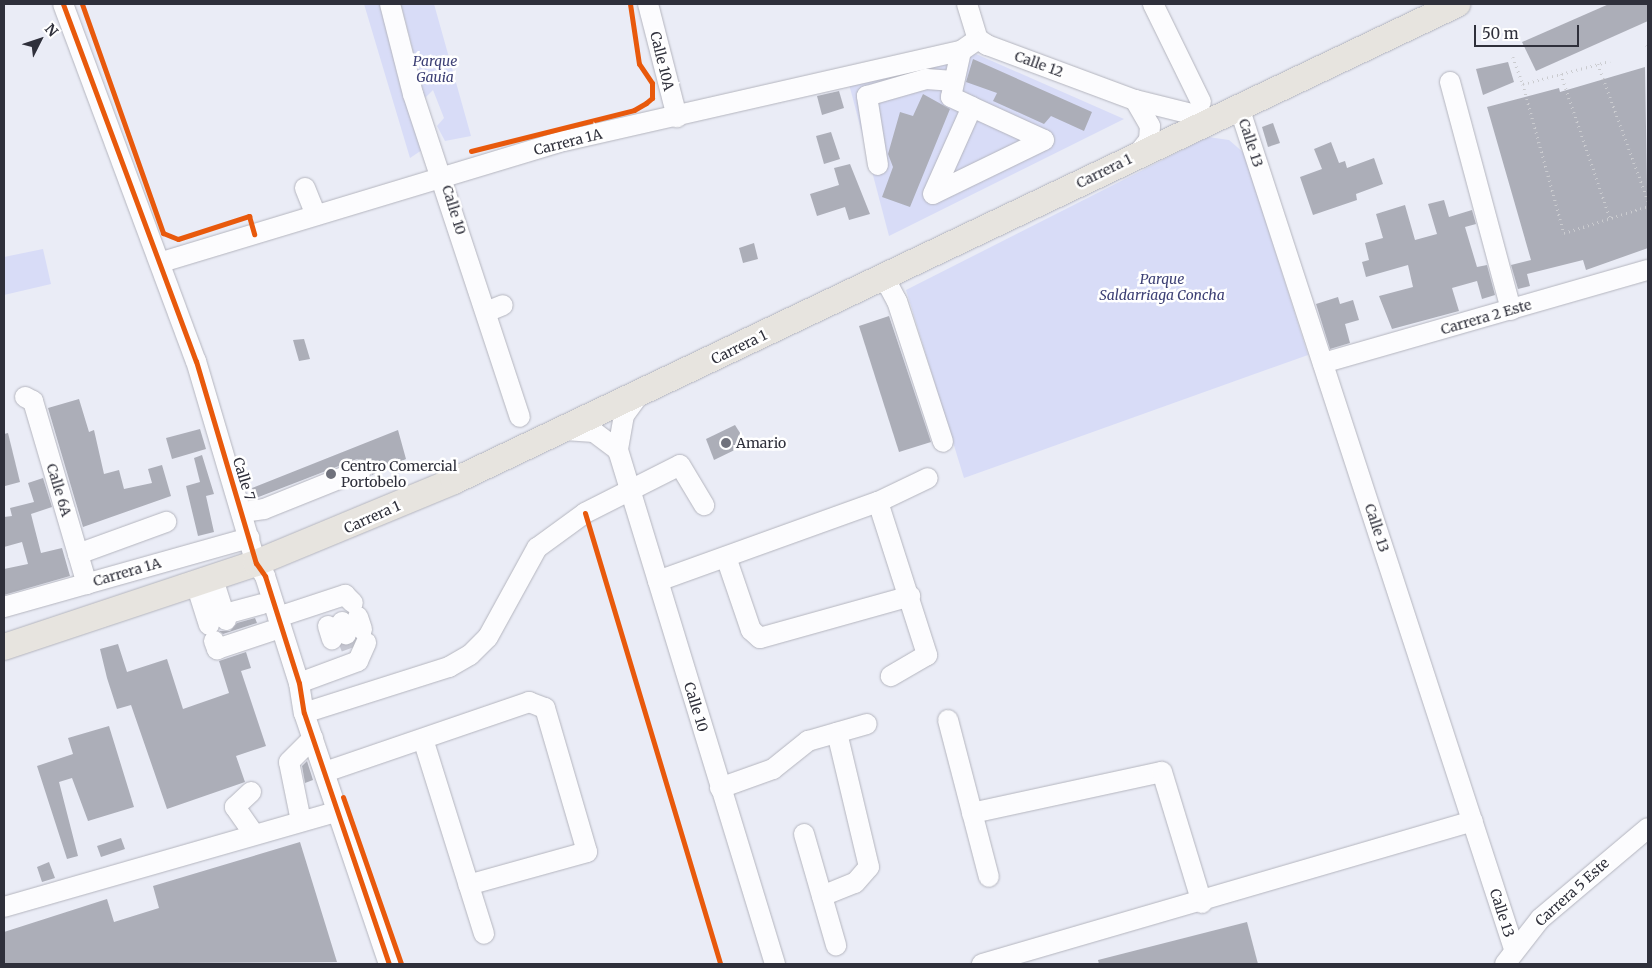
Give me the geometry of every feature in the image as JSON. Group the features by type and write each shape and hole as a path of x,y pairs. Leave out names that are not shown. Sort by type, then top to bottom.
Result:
{"main road":[{"name":"Carrera 1","path":"4,647 204,582 256,563 565,430 1137,156 1206,110 1239,107 1457,4"}],"street":[{"name":"Calle 7","path":"63,4 92,90 162,262 162,287 203,359 250,538 271,627 292,701 304,713"},
{"name":"Calle 10","path":"390,4 413,94 443,177 468,274 495,308 520,417"},
{"name":"Calle 10A","path":"648,4 662,27 686,119"},
{"path":"967,4 978,39"},
{"path":"1152,4 1206,110"},
{"name":"Carrera 1A","path":"162,262 564,141 958,66 978,39"},
{"name":"Calle 12","path":"978,39 1135,100 1206,110"},
{"path":"958,66 951,97 1044,140 933,194 972,107"},
{"path":"878,166 867,96 926,79 958,66"},
{"path":"1450,82 1511,310"},
{"path":"1135,100 1150,126 1149,140 1137,156"},
{"name":"Calle 13","path":"1239,107 1473,821 1509,957"},
{"path":"305,188 316,216"},
{"name":"Carrera 2 Este","path":"1323,363 1648,270"},
{"path":"884,277 897,301 943,442"},
{"path":"565,430 594,432 618,450 624,415 638,396"},
{"name":"Calle 6A","path":"27,397 87,584"},
{"name":"Calle 10","path":"618,450 774,964"},
{"path":"304,713 449,667 470,655 488,637 542,542 568,522 630,494 680,465 704,504"},
{"path":"243,512 264,509 361,470"},
{"path":"658,582 727,560 878,502 928,478"},
{"path":"878,502 910,596 927,655 891,676"},
{"path":"78,554 166,522"},
{"name":"Carrera 1A","path":"4,607 250,538"},
{"path":"727,560 750,630 760,638 910,596"},
{"name":"Calle 7","path":"256,563 255,579 258,605 271,627 298,683 304,713 387,962"},
{"path":"204,582 223,630"},
{"path":"223,630 258,605"},
{"path":"223,630 271,627 343,629 298,683"},
{"path":"325,772 529,702 545,708 551,720 587,852 468,885"},
{"path":"948,720 989,877"},
{"path":"720,788 773,770 795,747 867,724"},
{"path":"822,896 856,883 869,867 837,733"},
{"path":"301,821 288,762 313,738"},
{"path":"423,739 484,934"},
{"path":"972,813 1162,772 1202,903"},
{"path":"251,792 235,807 253,833"},
{"path":"4,906 253,833 338,811"},
{"path":"982,964 1202,903 1473,821"},
{"name":"Carrera 5 Este","path":"1509,957 1572,890 1648,828"},
{"path":"804,834 836,944"}],"path":[{"path":"1647,45 1648,49"},
{"path":"1512,57 1523,84 1564,233 1648,206"},
{"path":"1523,84 1610,61"},
{"path":"1598,64 1648,201"},
{"path":"1561,74 1610,218"}],"green space":[{"path":"364,4 381,4 422,150 410,158"},
{"name":"Parque Gauia","path":"401,4 434,4 471,136 445,141 437,126 444,118 433,90 425,98"},
{"path":"976,54 1124,119 889,236 849,84"},
{"name":"Parque Saldarriaga Concha","path":"1208,137 1229,140 1244,153 1308,355 964,478 906,290"},
{"path":"43,249 51,284 4,295 4,257"}],"building":[{"path":"1609,4 1648,4 1648,21 1536,71 1522,42"},
{"path":"973,59 1092,112 1084,131 1051,116 1044,124 993,101 997,93 966,82"},
{"path":"1508,62 1514,82 1483,95 1476,69"},
{"path":"1645,67 1648,248 1586,270 1583,260 1527,274 1530,286 1518,289 1511,265 1531,260 1487,107 1559,88 1560,92"},
{"path":"839,91 844,108 822,115 817,96"},
{"path":"923,94 950,109 910,207 882,197 893,167 888,154 900,112 913,116"},
{"path":"1273,123 1280,143 1268,147 1262,127"},
{"path":"831,132 840,159 824,164 816,136"},
{"path":"1331,142 1339,163 1345,161 1347,168 1374,158 1383,184 1356,194 1357,200 1313,215 1300,177 1322,169 1314,149"},
{"path":"850,164 870,214 849,220 845,207 817,216 810,194 839,185 834,168"},
{"path":"1444,200 1449,217 1472,210 1476,224 1465,227 1477,267 1487,265 1495,295 1482,299 1477,281 1452,288 1459,311 1392,329 1379,296 1413,287 1408,265 1366,277 1362,262 1369,260 1365,243 1383,238 1376,214 1405,205 1415,240 1437,234 1428,204"},
{"path":"754,243 758,259 743,263 739,248"},
{"path":"1338,297 1340,304 1353,300 1359,320 1345,324 1350,343 1330,349 1316,304"},
{"path":"889,316 931,442 899,452 859,326"},
{"path":"304,339 310,359 299,361 293,340"},
{"path":"79,399 89,432 94,430 104,474 119,470 124,489 152,483 148,469 162,465 171,496 83,527 48,408"},
{"name":"Amario","path":"735,425 747,444 714,460 706,439"},
{"path":"200,429 206,449 172,459 166,438"},
{"path":"398,430 406,459 372,475 369,461 357,459 256,498 252,488"},
{"path":"8,433 20,482 5,486 4,434"},
{"path":"202,455 214,494 206,496 214,532 198,536 186,486 200,482 194,458"},
{"path":"43,478 52,507 31,514 41,553 62,548 70,576 4,595 4,569 28,564 22,542 4,547 4,517 12,516 10,508 34,502 28,483"},
{"path":"255,618 257,623 223,634 219,631 230,631 237,623"},
{"path":"118,644 127,672 167,659 183,709 229,693 219,661 246,652 251,668 241,671 266,746 236,756 245,782 167,809 131,705 117,709 107,678 100,649"},
{"path":"109,726 134,807 88,821 72,778 59,782 78,856 67,859 37,766 73,754 68,738"},
{"path":"307,761 313,780 305,783 302,766"},
{"path":"121,838 125,849 101,857 97,846"},
{"path":"300,842 337,962 4,964 4,932 107,899 114,922 159,908 153,886"},
{"path":"49,862 55,878 42,882 37,867"},
{"path":"1247,922 1258,964 1099,964 1098,960"}],"tunnel":[{"path":"346,634 351,648"}],"cycle path":[{"path":"63,4 196,361 256,563 265,576 299,683 304,713 389,964"},
{"path":"82,4 163,233 178,239 249,216 254,234"},
{"path":"471,151 634,110 652,98 652,83 639,64 630,4"},
{"path":"585,513 720,964"},
{"path":"343,797 401,964"}],"place":[{"name":"Amario","path":"726,443"},
{"name":"Centro Comercial Portobelo","path":"331,474"}]}
